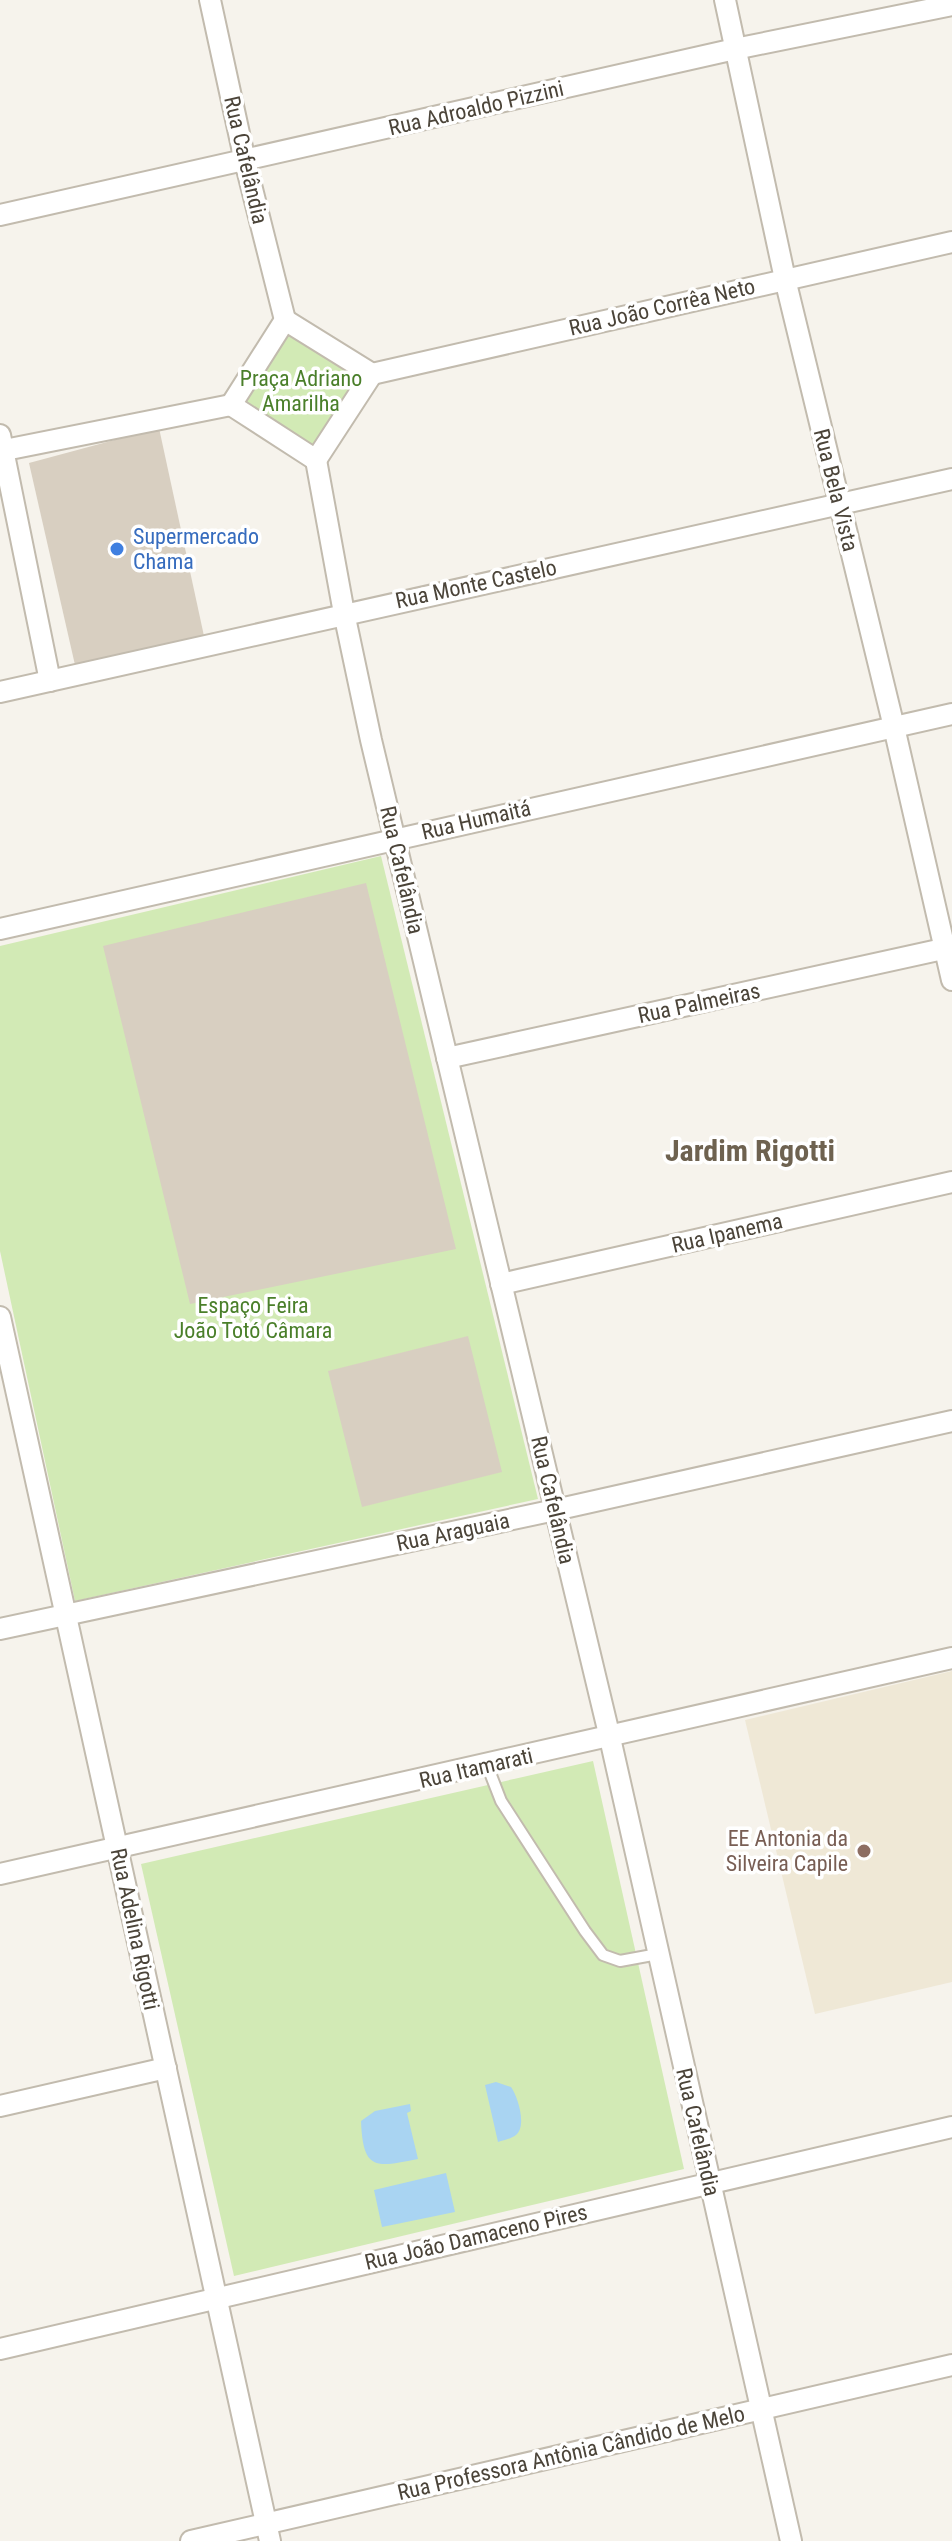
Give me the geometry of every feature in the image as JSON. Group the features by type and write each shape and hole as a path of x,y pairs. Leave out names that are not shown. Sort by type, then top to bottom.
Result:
{"street":[{"name":"Rua Cafelândia","path":"210,0 245,161 285,320"},
{"name":"Rua Bela Vista","path":"725,0 785,279 949,948 952,980"},
{"name":"Rua Adroaldo Pizzini","path":"0,215 735,49 952,5"},
{"name":"Rua João Corrêa Neto","path":"372,374 952,242"},
{"path":"50,681 1,445 231,405 316,460 372,374 285,320 231,405"},
{"name":"Rua Cafelândia","path":"316,460 344,613 394,838 610,1738 791,2541"},
{"name":"Rua Monte Castelo","path":"0,692 952,479"},
{"name":"Rua Humaitá","path":"0,929 952,714"},
{"name":"Rua Palmeiras","path":"447,1058 949,948"},
{"name":"Rua Ipanema","path":"501,1284 952,1182"},
{"name":"Rua Adelina Rigotti","path":"0,1317 268,2532"},
{"name":"Rua Araguaia","path":"0,1629 952,1421"},
{"name":"Rua Itamarati","path":"0,1874 952,1658"},
{"path":"0,2106 166,2068"},
{"name":"Rua João Damaceno Pires","path":"0,2349 952,2127"},
{"name":"Rua Professora Antônia Cândido de Melo","path":"191,2541 268,2532 761,2409 952,2365"}],"lane":[{"path":"487,1765 501,1801 603,1955 620,1961 658,1954"}],"shaded area":[{"name":"EE Antonia da Silveira Capile","path":"952,1671 952,1982 815,2014 745,1720"}],"green space":[{"name":"Praça Adriano Amarilha","path":"287,327 364,375 314,454 237,405"},
{"name":"Espaço Feira João Totó Câmara","path":"381,856 538,1499 75,1601 0,1251 0,946"},
{"path":"593,1761 684,2169 234,2276 141,1864"}],"water":[{"path":"496,2082 511,2087 521,2118 516,2135 498,2142 485,2085"},
{"path":"410,2104 411,2111 407,2113 418,2159 392,2164 374,2162 365,2150 361,2121 375,2111"},
{"path":"446,2173 455,2212 382,2227 374,2190"}],"building":[{"name":"Supermercado Chama","path":"159,428 204,636 75,665 29,463"},
{"path":"366,883 456,1249 190,1304 103,946"},
{"path":"468,1336 502,1472 362,1507 328,1371"}],"place":[{"name":"Supermercado Chama","path":"117,549"},
{"name":"EE Antonia da Silveira Capile","path":"864,1851"}],"district":[{"name":"Jardim Rigotti","path":"750,1150"}]}
